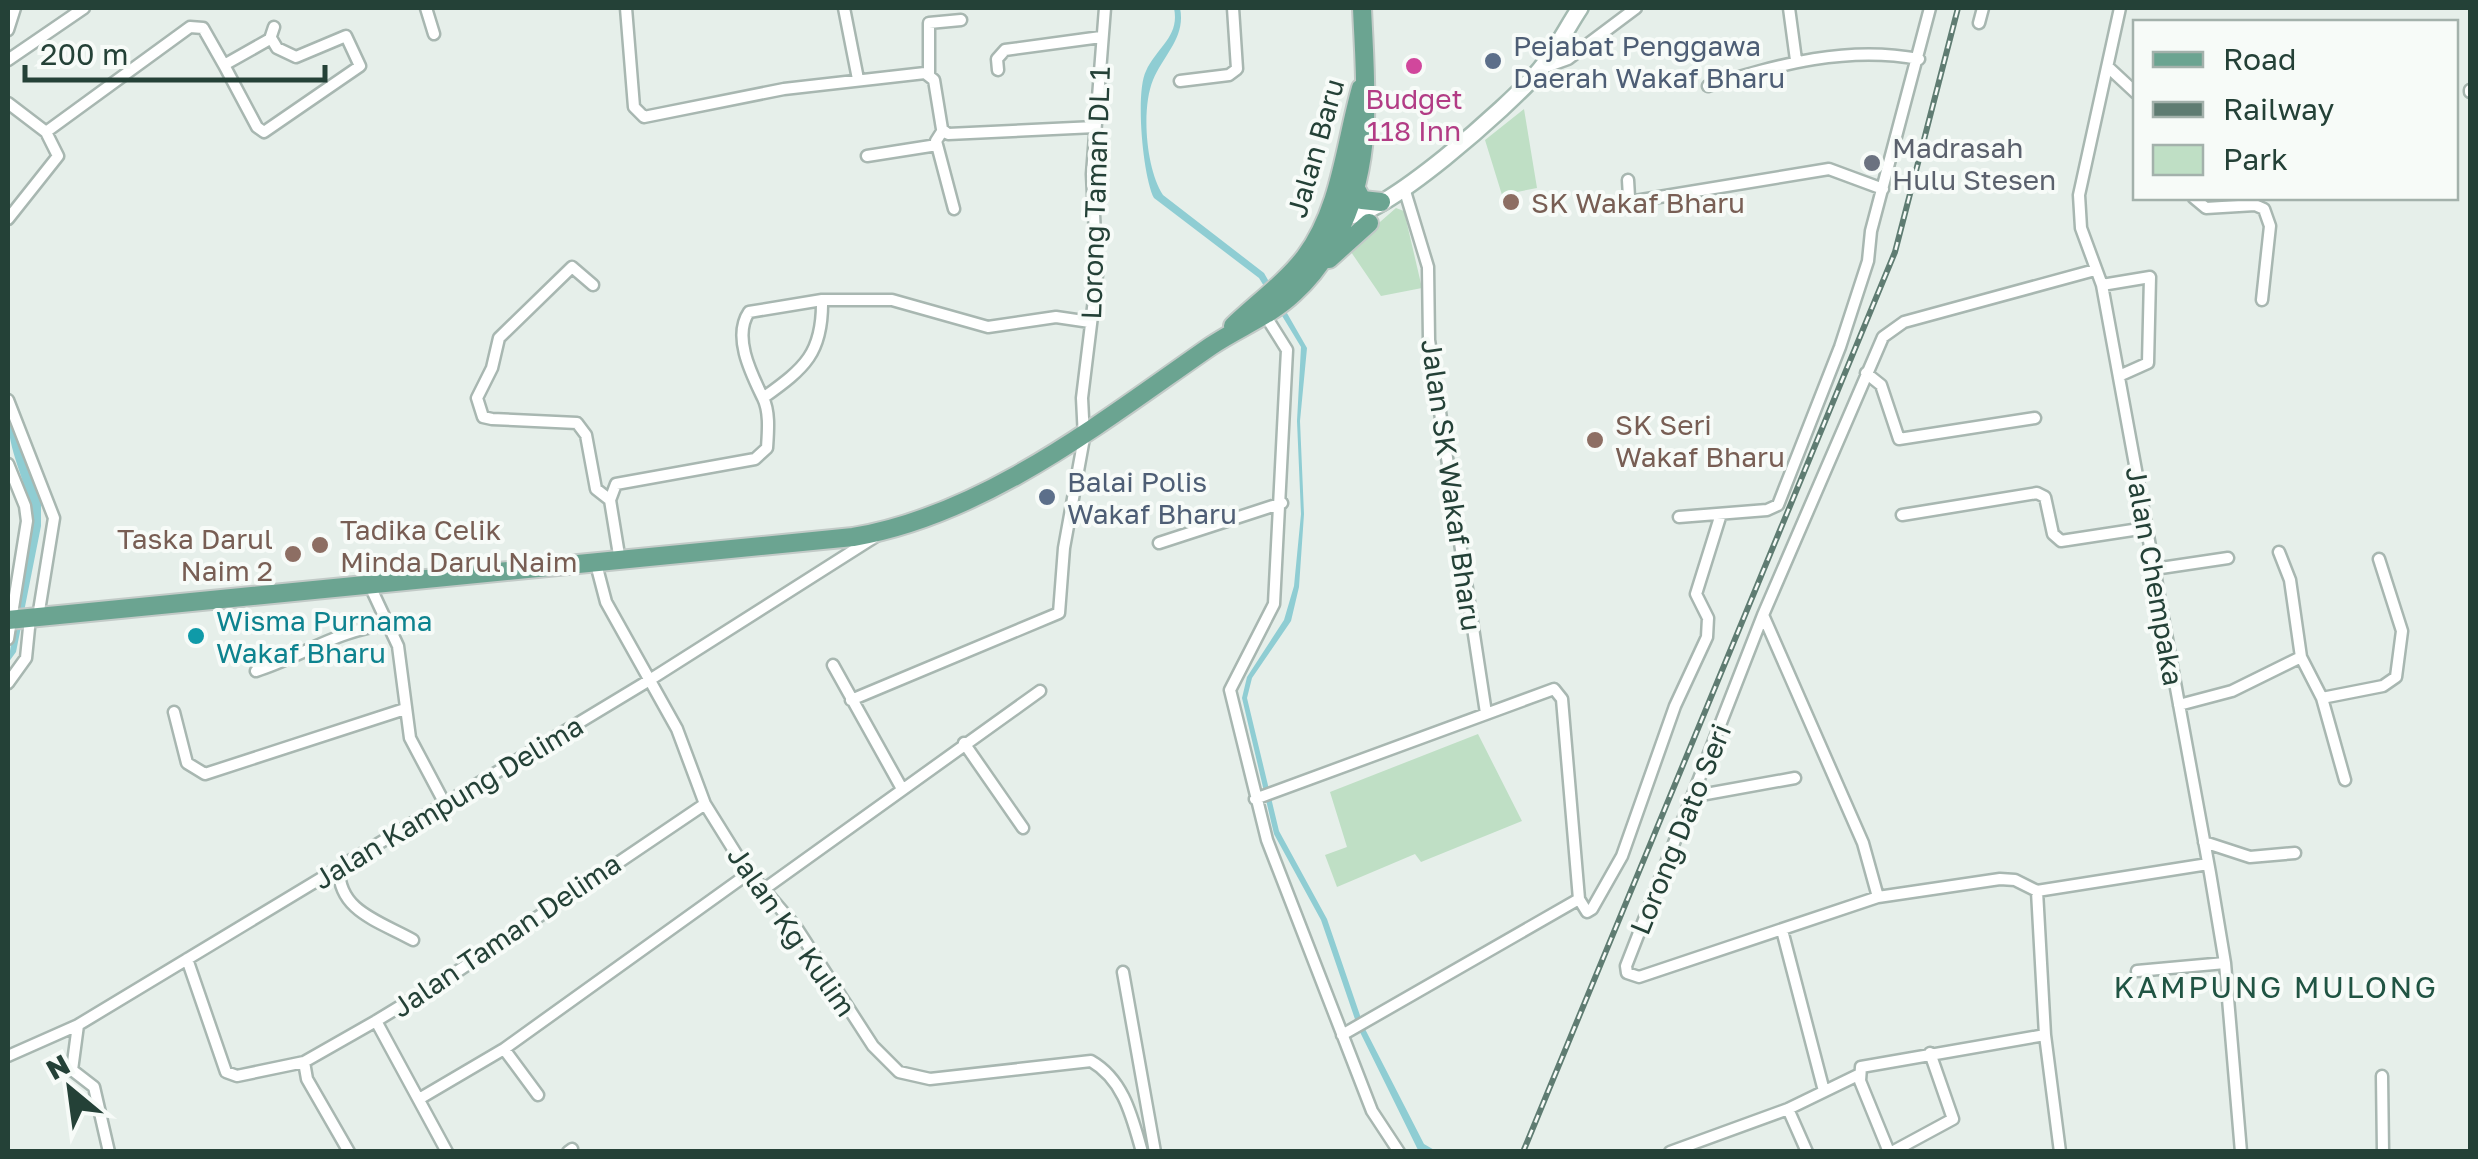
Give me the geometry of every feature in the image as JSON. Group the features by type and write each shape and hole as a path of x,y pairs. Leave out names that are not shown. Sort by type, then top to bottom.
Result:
{"main road":[{"name":"Jalan Baru","path":"1215,343 1265,315 1312,275 1341,220 1365,74 1362,8"},
{"name":"Jalan Baru","path":"1215,343 1300,264 1345,186"},
{"path":"1345,186 1362,200 1381,202"},
{"path":"1317,238 1341,220"},
{"path":"1312,275 1369,223"},
{"path":"22,618 620,562 881,533 935,514 1084,438 1215,343"}],"street":[{"path":"8,30 15,8"},
{"path":"8,60 84,8"},
{"path":"426,8 434,34"},
{"path":"626,8 634,107 644,117 858,79 929,74"},
{"path":"844,8 858,79"},
{"name":"Lorong Taman DL 1","path":"852,700 1058,614 1064,548 1084,438 1082,398 1097,275 1092,174 1105,8"},
{"path":"1180,81 1229,75 1237,68 1233,8"},
{"path":"1341,220 1369,223 1404,188 1505,108 1542,68 1580,8"},
{"path":"1542,68 1568,59 1636,8"},
{"path":"1789,8 1796,60"},
{"path":"1679,517 1767,510 1781,500 1840,347 1868,261 1882,188 1930,8"},
{"path":"1979,22 1983,8"},
{"name":"Jalan Chempaka","path":"2120,8 2079,196 2081,228 2102,285 2208,864 2225,963 2241,1152"},
{"path":"943,130 934,80 929,74 928,23 961,20"},
{"path":"46,132 194,25 203,28 257,127 264,132 360,66 346,36 296,58 277,48 272,32 224,64"},
{"path":"998,70 998,59 1005,50 1101,36"},
{"path":"1708,86 1796,60 1841,54 1919,59"},
{"path":"2108,67 2133,90"},
{"path":"8,103 46,132 58,161 8,218"},
{"path":"943,130 952,135 1095,127"},
{"path":"943,130 938,134 937,145 954,209"},
{"path":"867,156 937,145"},
{"path":"1628,180 1628,197 1635,201 1830,169 1882,188"},
{"path":"1341,220 1365,213 1404,188"},
{"name":"Jalan SK Wakaf Bharu","path":"1404,188 1428,267 1429,340 1486,713"},
{"path":"2196,200 2206,208 2254,205 2264,209 2270,226 2262,300"},
{"path":"593,284 572,267 504,331 477,398 483,416 492,419 577,423 586,435 596,489 610,500"},
{"name":"Lorong Dato Seri","path":"2095,270 1904,322 1883,337 1763,615 1626,966 1627,973 1638,977 1878,897 2000,879 2015,880 2037,891 2208,864"},
{"path":"2102,285 2150,277 2148,364 2119,376"},
{"path":"764,398 804,365 818,347 822,300"},
{"path":"620,562 611,490 624,481 762,455 768,440 764,398 749,374 744,318 757,309 822,300 892,300 943,310 988,327 1056,317 1090,322"},
{"path":"1265,315 1286,350 1282,504 1274,604 1230,690 1258,798 1342,1035 1372,1112 1398,1152"},
{"path":"1866,374 1881,385 1897,436 1904,440 2034,418"},
{"path":"8,400 54,518 22,618 8,639"},
{"path":"8,464 26,506 27,521 22,618 26,658 8,683"},
{"path":"1902,515 2037,492 2045,497 2050,524 2060,541 2146,528"},
{"path":"1159,543 1282,504"},
{"path":"1258,798 1554,689 1562,699 1580,899 1587,912 1592,909 1622,856 1676,706 1707,637 1708,618 1696,594 1721,514"},
{"name":"Jalan Kampung Delima","path":"8,1056 78,1025 648,682 881,533"},
{"path":"2278,552 2290,580 2301,657 2322,698 2345,780"},
{"path":"2154,570 2228,558"},
{"path":"2322,698 2384,686 2396,677 2402,631 2379,560"},
{"name":"Jalan Kg Kulim","path":"596,564 606,602 677,729 705,804 749,874 796,926 873,1046 899,1072 930,1079 1091,1061 1106,1070 1117,1084"},
{"path":"370,586 398,646 405,709 416,754 445,804"},
{"path":"1763,615 1863,843 1878,897"},
{"path":"256,671 298,658 358,627 388,625"},
{"path":"2179,705 2242,686 2301,657"},
{"path":"832,665 900,788"},
{"path":"762,890 1040,691"},
{"path":"174,712 187,763 205,774 405,709"},
{"path":"964,744 1022,828"},
{"path":"1695,796 1794,778"},
{"name":"Jalan Taman Delima","path":"187,959 229,1075 304,1062 455,974 705,804"},
{"path":"2204,842 2250,857 2295,852"},
{"path":"339,868 338,886 346,902 413,940"},
{"path":"419,1099 504,1049 749,874"},
{"path":"2037,891 2044,1035 2060,1152"},
{"path":"1342,1035 1580,899"},
{"path":"1782,930 1824,1092"},
{"path":"2137,971 2225,963"},
{"path":"1123,972 1156,1152"},
{"path":"376,1021 447,1152"},
{"path":"78,1025 72,1070 94,1088 109,1152"},
{"path":"1670,1152 1708,1146 1858,1075 1867,1063 2044,1035"},
{"path":"504,1049 538,1095"},
{"path":"1858,1075 1890,1152 1953,1118 1930,1053"},
{"path":"304,1062 307,1078 349,1152"},
{"path":"2382,1076 2383,1152"},
{"path":"1142,1080 1117,1084 1142,1152"},
{"path":"1788,1109 1807,1152"}],"green space":[{"path":"1524,109 1537,188 1502,195 1485,140"},
{"path":"1396,208 1404,211 1422,288 1381,296 1349,249"},
{"path":"1478,734 1522,821 1421,862 1415,854 1337,887 1325,855 1347,847 1330,792"}],"water":[{"path":"1174,8 1180,8 1180,28 1153,80 1147,107 1149,155 1157,184 1163,195 1264,273 1307,348 1300,421 1304,514 1299,587 1291,621 1252,678 1247,698 1279,831 1327,919 1364,1027 1424,1144 1436,1151 1418,1150 1358,1028 1321,920 1274,834 1242,698 1247,677 1284,620 1294,586 1301,514 1297,421 1301,347 1259,278 1154,198 1144,154 1141,97 1146,71 1174,27"},
{"path":"8,417 41,499 41,526 16,652 8,663 31,523 11,445"}],"railway":[{"path":"1523,1152 1895,252 1958,8"}],"place":[{"name":"Pejabat Penggawa Daerah Wakaf Bharu","path":"1493,61"},
{"name":"Budget 118 Inn","path":"1414,66"},
{"name":"Madrasah Hulu Stesen","path":"1872,163"},
{"name":"SK Wakaf Bharu","path":"1511,202"},
{"name":"SK Seri Wakaf Bharu","path":"1595,440"},
{"name":"Balai Polis Wakaf Bharu","path":"1047,497"},
{"name":"Tadika Celik Minda Darul Naim","path":"320,545"},
{"name":"Taska Darul Naim 2","path":"293,554"},
{"name":"Wisma Purnama Wakaf Bharu","path":"196,636"}],"district":[{"name":"KAMPUNG MULONG","path":"2276,987"}]}
